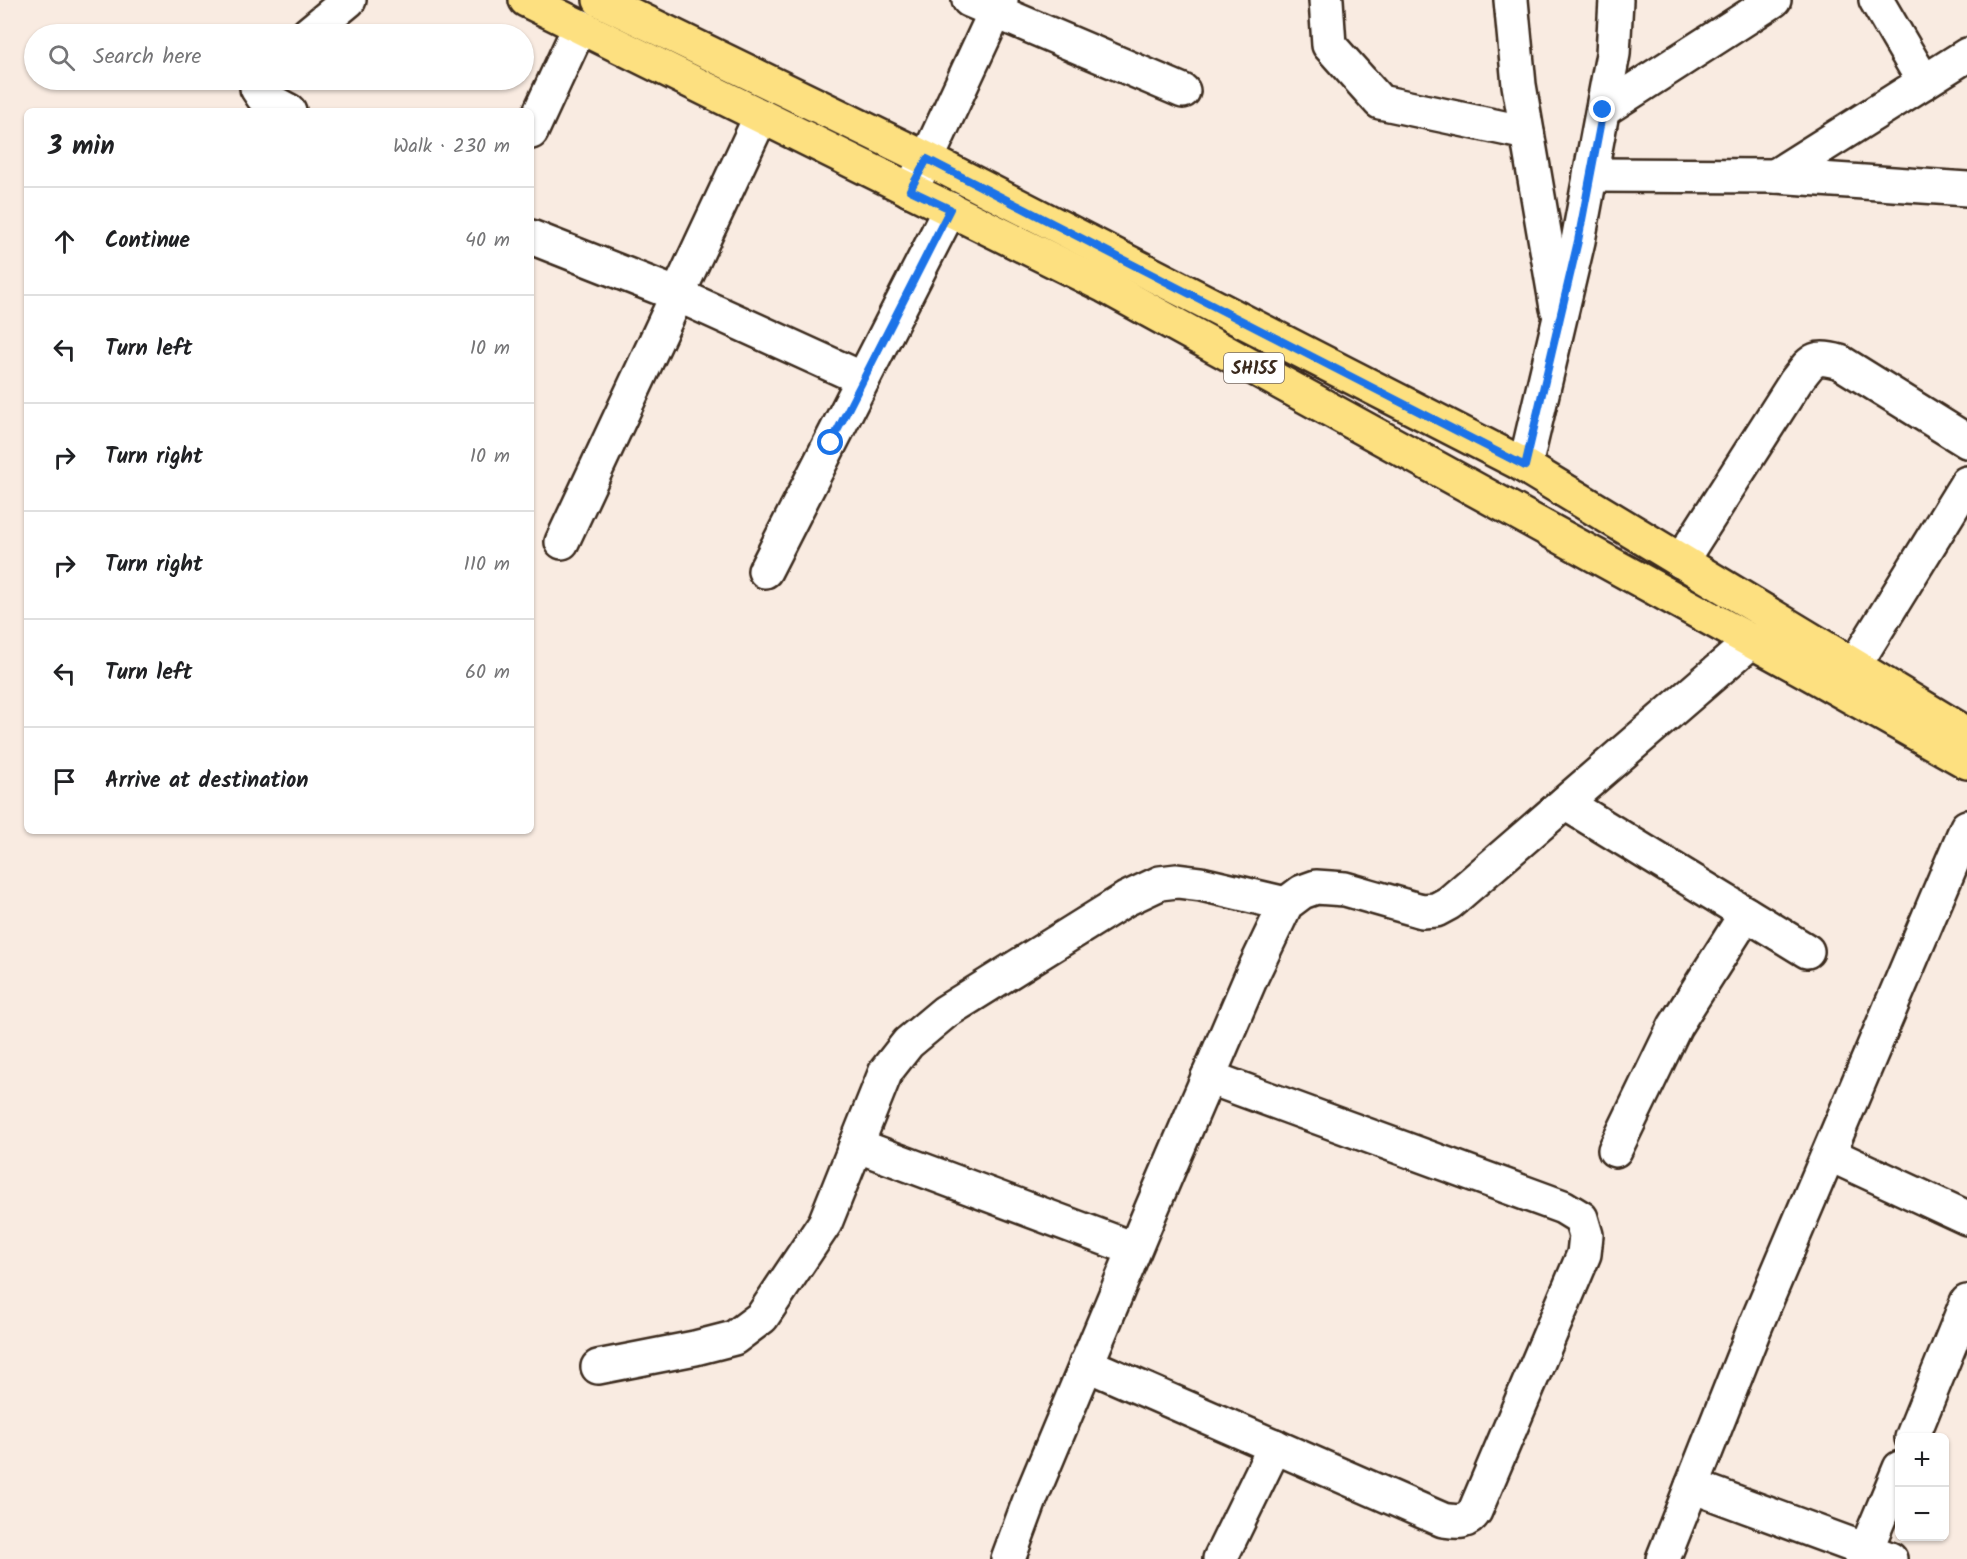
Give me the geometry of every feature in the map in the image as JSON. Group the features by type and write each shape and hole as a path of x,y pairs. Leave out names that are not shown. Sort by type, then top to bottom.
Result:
{"main road":[{"name":"SH155","path":"526,0 1106,286 1752,641 1967,762"},
{"name":"SH155","path":"600,0 927,159 1525,466 1967,734"}],"street":[{"path":"320,24 349,0"},
{"path":"1326,0 1329,45 1380,102 1527,133"},
{"path":"1511,0 1519,85 1559,321"},
{"path":"1525,466 1578,241 1613,54 1616,0"},
{"path":"1603,110 1774,0"},
{"path":"1876,0 1924,82"},
{"path":"910,190 927,159 988,4 1183,91"},
{"path":"534,126 580,26"},
{"path":"1775,176 1967,55"},
{"path":"258,90 263,97 283,108"},
{"path":"562,542 761,116"},
{"path":"1590,175 1775,176 1967,189"},
{"path":"765,571 950,209"},
{"path":"534,238 678,295 863,379"},
{"path":"1682,561 1796,381 1812,361 1826,358 1840,362 1967,441"},
{"path":"1854,666 1967,483"},
{"path":"1008,1559 1030,1497 1134,1249 1252,975 1286,904 1302,892 1316,887 1345,889 1422,910 1436,910 1449,903 1752,641"},
{"path":"1565,803 1807,951"},
{"path":"1663,1559 1755,1327 1967,827"},
{"path":"598,1367 734,1338 762,1317 825,1223 886,1071 908,1043 945,1012 1126,899 1160,883 1177,881 1201,884 1286,904"},
{"path":"1616,1150 1675,1026 1746,914"},
{"path":"1086,1364 1443,1520 1460,1523 1471,1518 1475,1511 1584,1254 1586,1235 1581,1218 1563,1207 1208,1077"},
{"path":"856,1145 1134,1249"},
{"path":"1828,1154 1967,1218"},
{"path":"1914,1433 1967,1302"},
{"path":"1220,1559 1275,1446"},
{"path":"1692,1486 1873,1556 1895,1482"}],"route":[{"path":"831,443 950,209 910,190 927,159 1525,466 1578,241 1603,110"}]}
